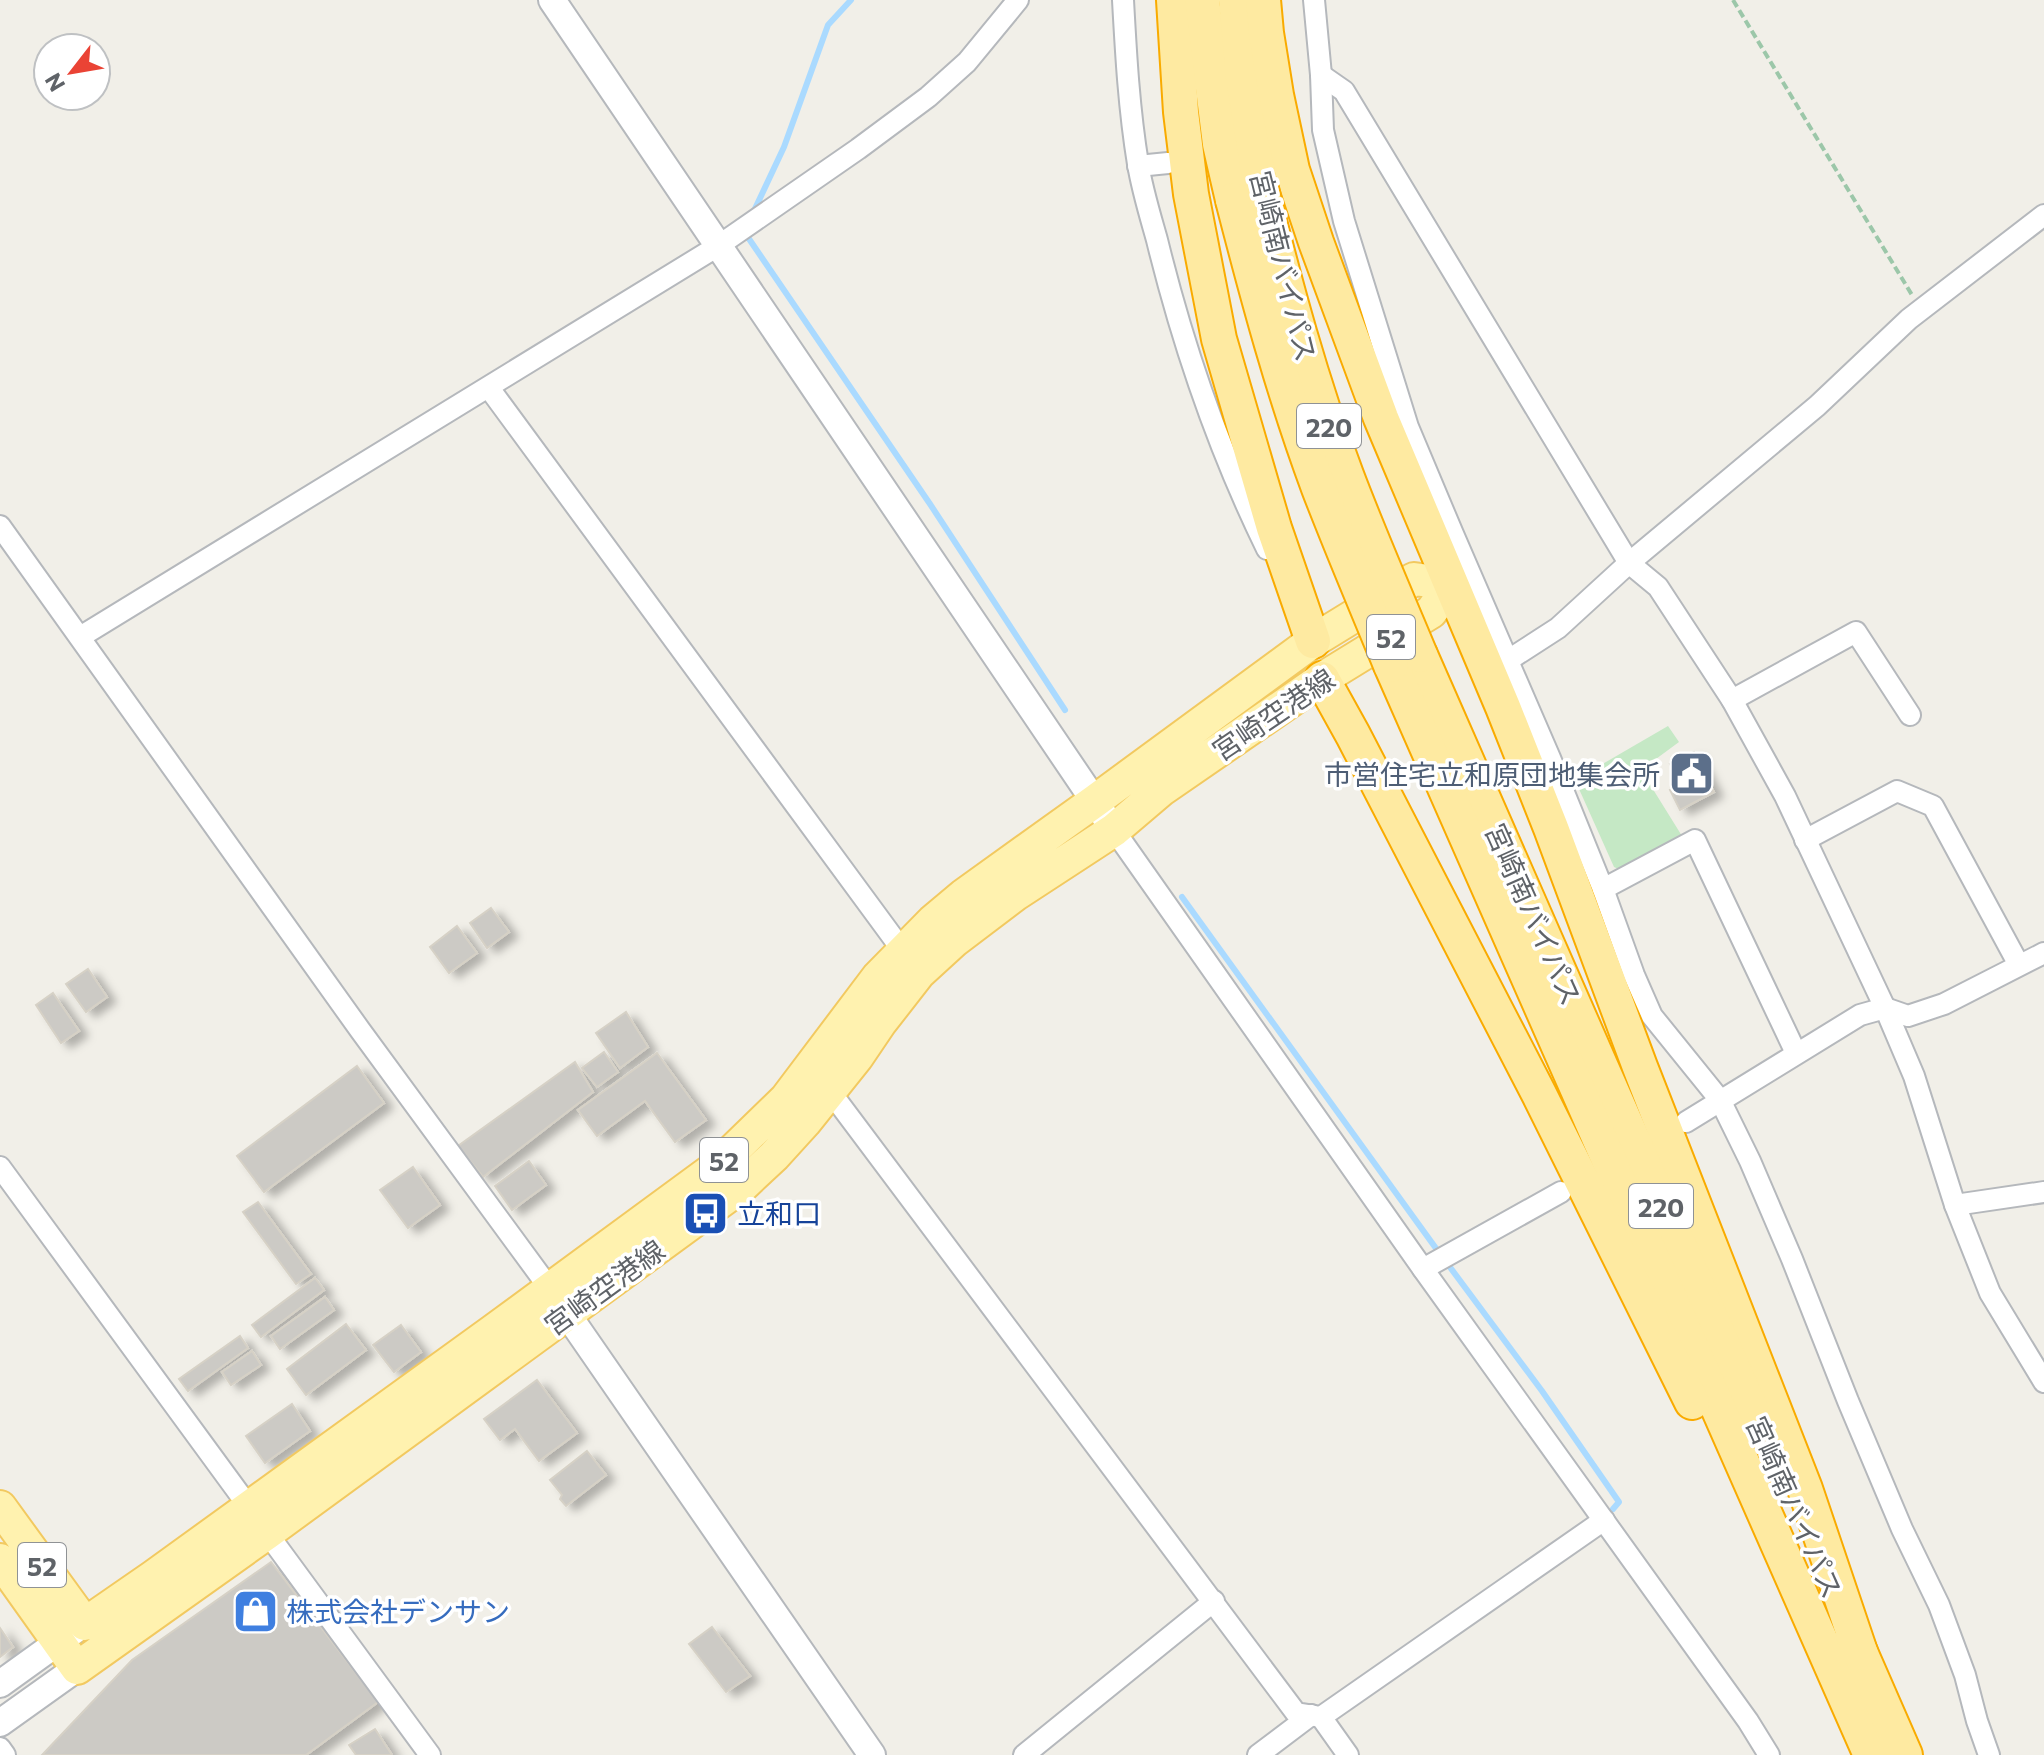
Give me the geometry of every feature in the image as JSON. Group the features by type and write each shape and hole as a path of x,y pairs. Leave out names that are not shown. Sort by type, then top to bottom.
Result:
{"highway":[{"path":"1174,0 1181,112 1191,194 1219,339 1270,513 1313,641"},
{"name":"宮崎南バイパス","path":"1202,0 1220,144 1247,195 1286,288 1313,381 1406,660 1871,1755"},
{"name":"宮崎南バイパス","path":"1236,0 1243,78 1247,195"},
{"path":"1263,0 1276,95 1292,170 1316,242 1381,418 1546,814 1645,1081 1805,1489 1861,1655"},
{"name":"宮崎南バイパス","path":"1406,660 1672,1231 1905,1755"},
{"name":"220","path":"1322,679 1539,1094 1691,1401 1789,1568"}],"main road":[{"name":"宮崎空港線","path":"77,1668 94,1636 558,1302 743,1185 805,1122 857,1057 880,1023 911,962 933,921 964,895 1313,641 1414,579 1451,584 1431,612 1322,679 1161,790 1114,830 1004,902 954,941 911,962 878,977 786,1099 750,1136 558,1302"},
{"path":"1262,679 1280,709"},
{"name":"52","path":"0,1507 94,1636"},
{"name":"52","path":"0,1560 77,1668"}],"street":[{"path":"552,0 1114,830 1423,1269 1748,1721 1769,1755"},
{"path":"80,637 718,246 928,97 967,62 1018,0"},
{"path":"1123,0 1138,166 1185,345 1243,499 1313,641"},
{"path":"1314,0 1323,130 1344,221 1408,427 1550,758 1652,1016 1720,1100 1750,1161 1902,1529 1939,1605 1965,1675 1989,1755"},
{"path":"1321,75 1344,91 1629,563 1658,587 1732,700 1785,796 1885,1008 1914,1076 1955,1205 1990,1293 2044,1382"},
{"path":"1298,137 1323,130"},
{"path":"1138,166 1168,163"},
{"path":"1507,661 1558,628 1629,563 1817,406 1921,310 2044,215"},
{"path":"489,388 911,962"},
{"path":"0,526 558,1302 872,1755"},
{"path":"1732,700 1856,632 1910,715"},
{"path":"1805,840 1897,791 1933,806 2019,965"},
{"path":"1603,889 1695,840 1796,1053"},
{"path":"1686,1122 1860,1015 1885,1008 1908,1016 1944,1004 2044,953"},
{"path":"829,1090 1296,1713 1316,1716 1348,1755"},
{"path":"0,1167 430,1755"},
{"path":"1423,1269 1561,1192"},
{"path":"1955,1205 2044,1192"},
{"path":"1258,1755 1604,1520"},
{"path":"1024,1755 1214,1601"},
{"path":"0,1684 58,1642 94,1636"},
{"path":"0,1723 77,1668"},
{"path":"0,1748 5,1755"}],"path":[{"path":"1733,0 1921,310"}],"green space":[{"path":"1668,726 1679,742 1641,770 1682,836 1623,871 1614,867 1575,780"}],"building":[{"name":"市営住宅立和原団地集会所","path":"1694,752 1714,792 1680,810 1670,790 1681,784 1670,764"},
{"path":"491,908 509,932 487,948 470,923"},
{"path":"457,926 477,953 449,973 430,947"},
{"path":"88,969 107,997 86,1012 66,984"},
{"path":"53,993 79,1031 61,1043 36,1005"},
{"path":"626,1012 648,1047 620,1068 596,1033"},
{"path":"604,1052 618,1072 597,1087 582,1068"},
{"path":"657,1053 706,1120 675,1142 645,1101 597,1136 578,1110"},
{"path":"575,1062 593,1092 483,1177 458,1146"},
{"path":"357,1066 384,1103 264,1192 237,1156"},
{"path":"529,1161 546,1185 512,1210 495,1186"},
{"path":"413,1167 440,1205 408,1228 380,1190"},
{"path":"258,1202 311,1274 296,1284 243,1212"},
{"path":"315,1278 324,1290 261,1337 252,1325"},
{"path":"325,1297 334,1310 280,1349 271,1336"},
{"path":"346,1324 366,1350 306,1395 287,1369"},
{"path":"401,1325 421,1352 394,1372 373,1345"},
{"path":"240,1336 248,1348 188,1391 179,1379"},
{"path":"252,1351 261,1365 231,1385 222,1372"},
{"path":"537,1380 577,1433 539,1461 515,1429 500,1440 484,1419"},
{"path":"292,1404 310,1431 265,1463 246,1436"},
{"path":"587,1451 606,1475 566,1506 550,1480"},
{"name":"株式会社デンサン","path":"271,1562 378,1702 306,1755 42,1755 132,1660"},
{"path":"712,1627 750,1676 726,1692 689,1644"},
{"path":"0,1628 13,1647 0,1657"},
{"path":"375,1729 392,1755 356,1755 349,1745"}],"waterway":[{"path":"753,213 784,147 828,25 851,0"},
{"path":"745,233 930,504 1065,710"},
{"path":"1182,897 1542,1391 1619,1502 1613,1509"}],"place":[{"name":"市営住宅立和原団地集会所","path":"1691,774"},
{"name":"立和口","path":"706,1213"},
{"name":"株式会社デンサン","path":"255,1611"}]}
